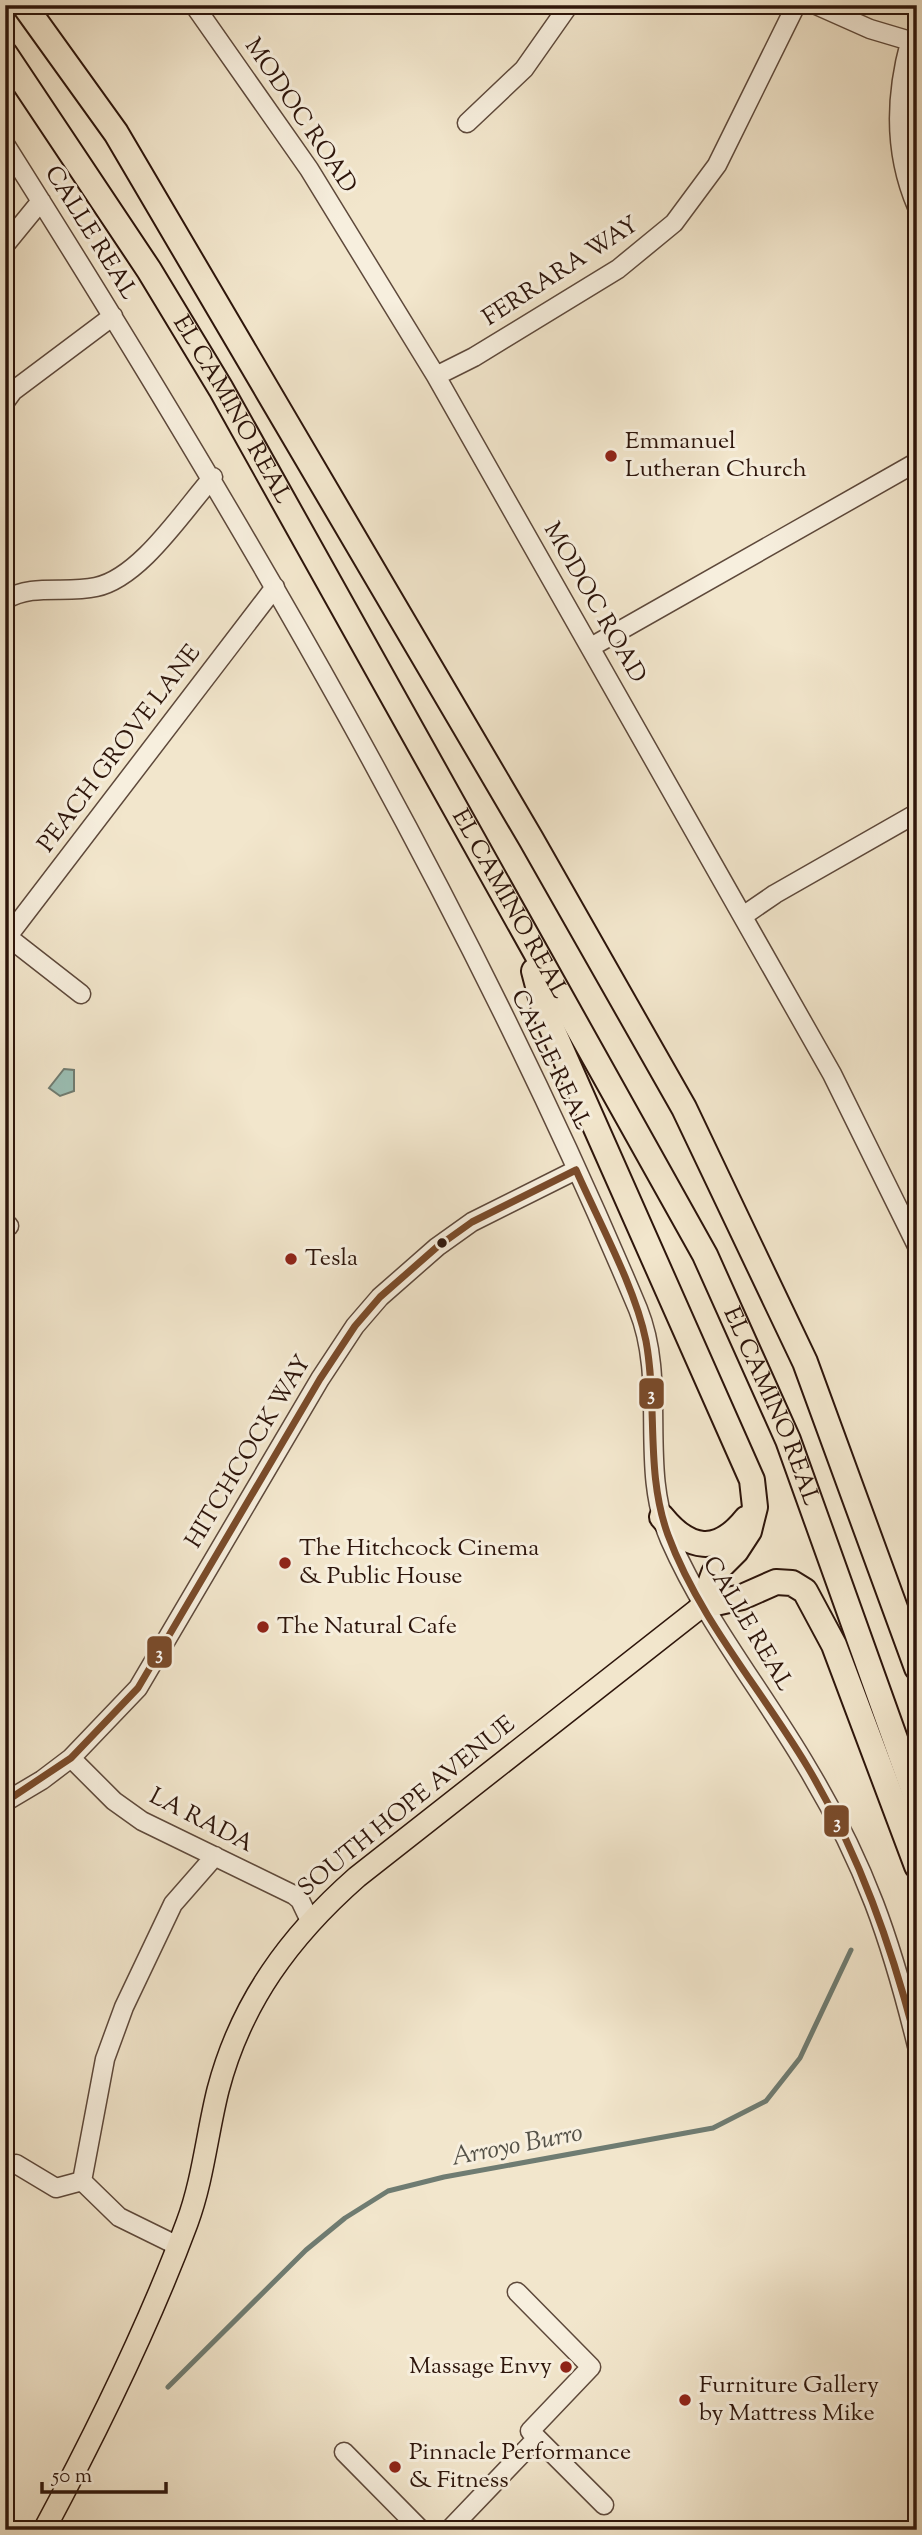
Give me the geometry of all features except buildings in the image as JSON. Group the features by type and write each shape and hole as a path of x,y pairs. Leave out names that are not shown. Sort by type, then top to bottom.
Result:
{"highway":[{"name":"EL CAMINO REAL","path":"24,5 116,133 531,839 684,1108 805,1362 917,1668"},
{"name":"EL CAMINO REAL","path":"5,54 141,258 221,389 705,1255 788,1440 917,1800"},
{"path":"523,932 545,1013 752,1480 755,1507 749,1531 736,1551 714,1573 702,1606"},
{"path":"662,1517 677,1535 703,1545 723,1542 755,1507"},
{"path":"702,1606 742,1597 776,1582 792,1583 805,1591 834,1645 917,1866"}],"main road":[{"name":"SOUTH HOPE AVENUE","path":"44,2530 87,2448 178,2246 201,2177 218,2090 229,2052 258,1990 310,1920 358,1877 702,1606"}],"street":[{"name":"MODOC ROAD","path":"194,5 309,170 436,376 832,1074 917,1246"},
{"path":"467,123 524,69 569,5"},
{"name":"FERRARA WAY","path":"436,376 474,357 618,269 674,223 717,164 796,5"},
{"path":"816,5 913,42 899,96 898,129 903,162 917,207"},
{"name":"CALLE REAL","path":"5,144 212,477 275,587 437,881 576,1170 640,1315 646,1336 653,1401 655,1486 662,1517 702,1606 807,1766 863,1872 890,1940 917,2046"},
{"path":"5,245 41,201"},
{"path":"5,402 13,391 113,316"},
{"path":"591,647 917,462"},
{"path":"5,600 26,591 78,590 116,579 134,567 212,477"},
{"name":"PEACH GROVE LANE","path":"6,939 275,587"},
{"path":"743,916 917,813"},
{"path":"6,939 81,994"},
{"name":"HITCHCOCK WAY","path":"5,1802 42,1780 71,1758 138,1688 262,1471 338,1350 363,1317 403,1275 463,1228 576,1170"},
{"name":"LA RADA","path":"71,1758 114,1801 142,1821 294,1895 300,1900 310,1920"},
{"path":"82,2181 105,2060 124,2007 173,1904 215,1856"},
{"path":"16,2164 56,2188 82,2181"},
{"path":"82,2181 119,2217 178,2246"},
{"path":"517,2292 591,2367 530,2431 604,2505"},
{"path":"449,2530 537,2438"},
{"path":"344,2452 421,2530"}],"water":[{"path":"64,1069 74,1070 74,1091 60,1096 49,1088"}],"waterway":[{"name":"Arroyo Burro","path":"168,2387 306,2250 345,2218 388,2191 444,2177 713,2128 766,2101 800,2058 851,1950"}],"transit line":[{"name":"3","path":"576,1170 616,1255 641,1320 649,1365 657,1487 668,1535 681,1566 713,1625 789,1737 843,1833 885,1937 917,2045"},
{"name":"3","path":"5,1802 71,1758 138,1688 320,1379 355,1326 380,1297 437,1247 472,1222 576,1170"}],"place":[{"name":"Emmanuel Lutheran Church","path":"611,456"},
{"name":"Tesla","path":"291,1259"},
{"name":"The Hitchcock Cinema & Public House","path":"285,1563"},
{"name":"The Natural Cafe","path":"263,1627"},
{"name":"Massage Envy","path":"566,2367"},
{"name":"Furniture Gallery by Mattress Mike","path":"685,2400"},
{"name":"Pinnacle Performance & Fitness","path":"395,2467"}]}
